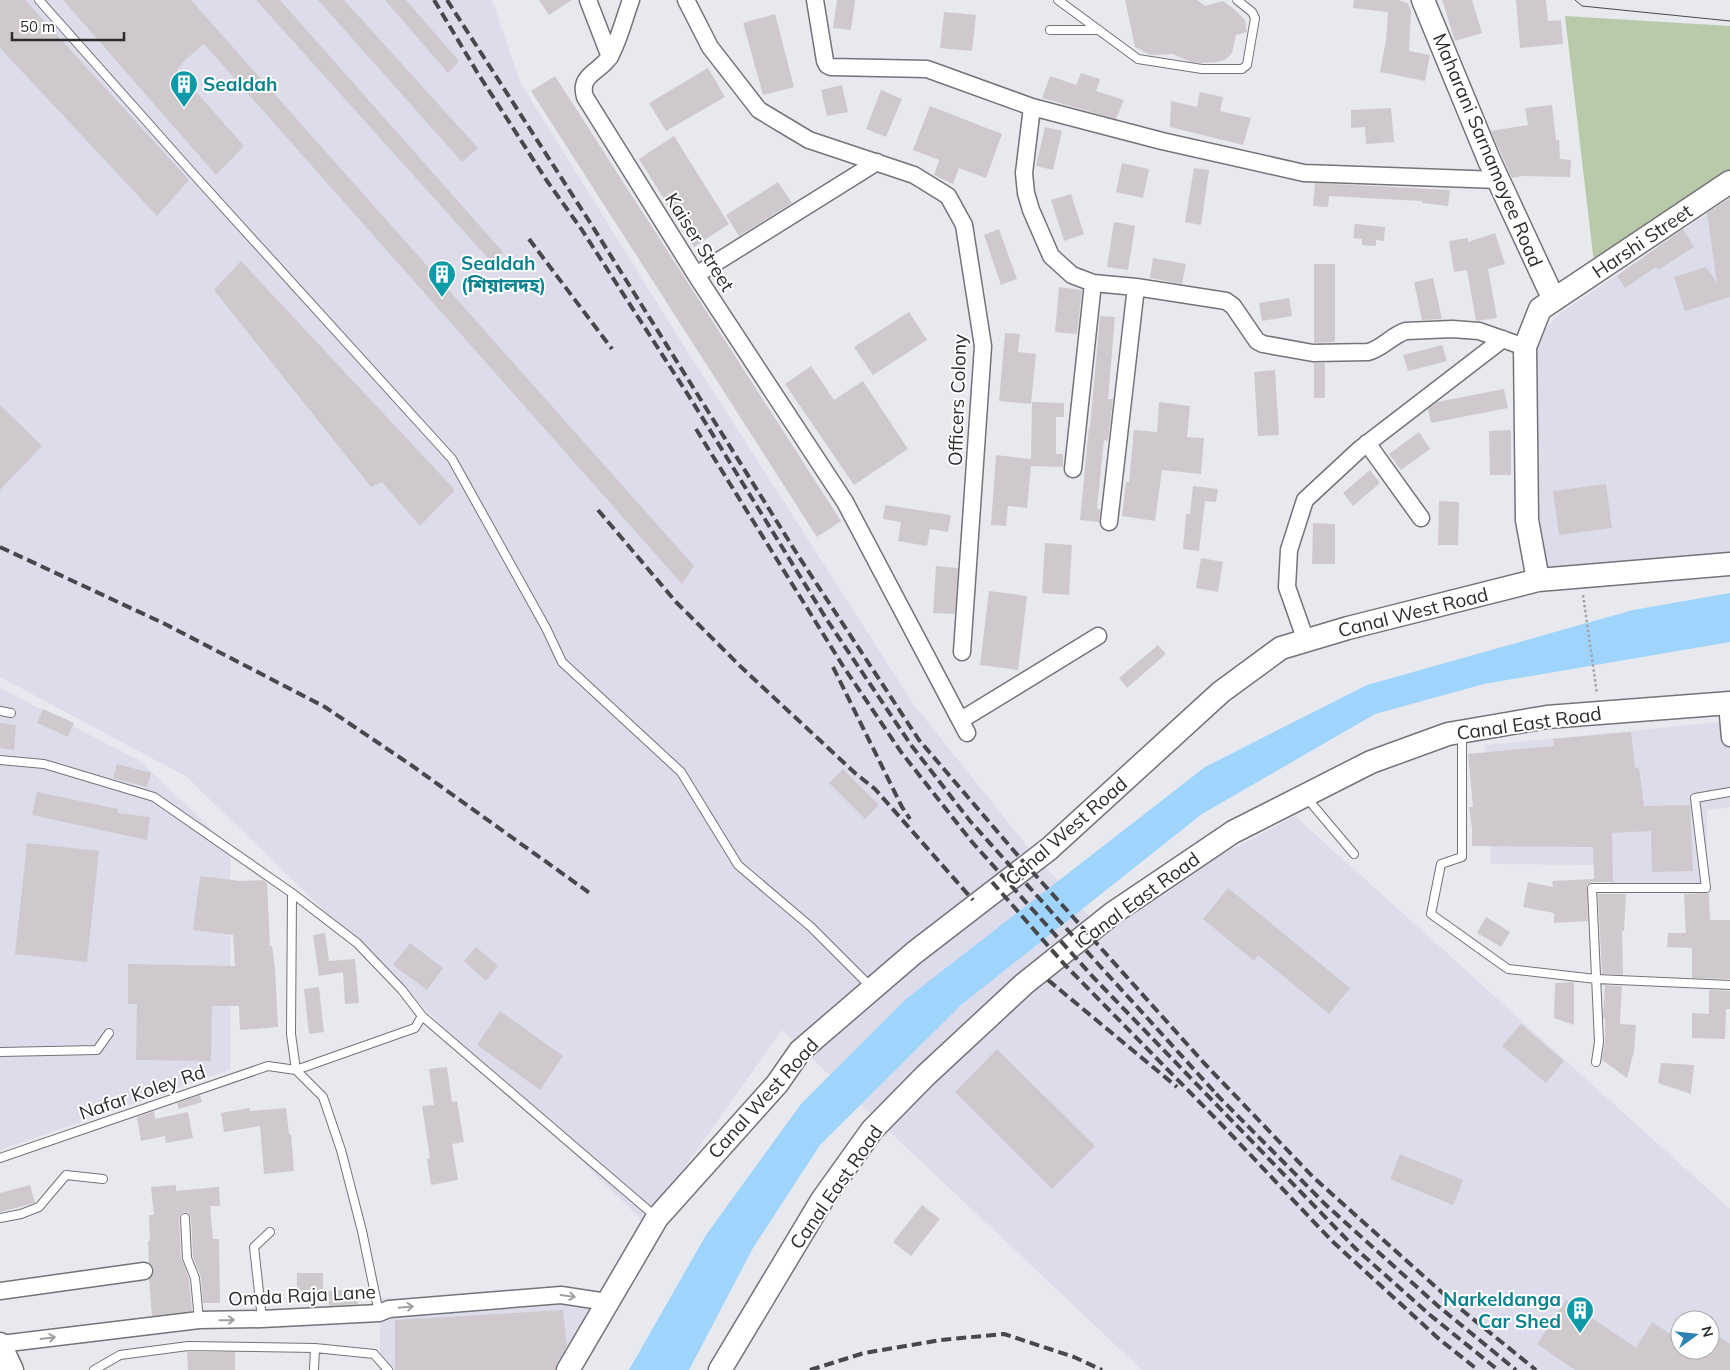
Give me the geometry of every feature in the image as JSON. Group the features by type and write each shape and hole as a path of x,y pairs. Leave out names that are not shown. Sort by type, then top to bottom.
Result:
{"street":[{"path":"588,0 610,57"},
{"name":"Kaiser Street","path":"631,0 610,57 586,79 582,88 585,97 696,275 845,502 964,727 1098,636"},
{"name":"Officers Colony","path":"686,0 710,47 759,110 809,140 914,175 948,196 964,225 983,346 962,652"},
{"path":"815,0 825,61 827,65 832,67 927,69 1032,107 1162,141 1304,173 1499,180"},
{"name":"Maharani Sarnamoyee Road","path":"1424,0 1499,180 1554,300"},
{"path":"1032,107 1024,173 1026,193 1031,210 1051,256 1072,275 1093,282 1226,301 1233,306 1258,341 1263,344 1313,353 1374,350 1399,333 1406,331 1452,329 1479,330 1525,347 1527,520 1538,580"},
{"path":"696,275 877,162"},
{"name":"Harshi Street","path":"1525,347 1540,309 1730,182"},
{"path":"1073,469 1093,282"},
{"path":"1109,522 1136,287"},
{"path":"1306,640 1288,588 1289,550 1305,500 1367,443 1503,339"},
{"path":"1367,443 1421,518"},
{"name":"Canal West Road","path":"568,1370 656,1218 777,1084 800,1051 914,953 1049,849 1222,692 1281,648 1538,580 1730,564"},
{"path":"1729,704 1730,738"},
{"name":"Canal East Road","path":"720,1370 822,1200 872,1130 925,1076 1024,984 1113,913 1233,832 1371,762 1448,734 1547,716 1729,704"},
{"path":"0,1291 144,1271"},
{"name":"Omda Raja Lane","path":"0,1344 199,1320 379,1313 389,1309 561,1294 607,1302"},
{"path":"0,1344 12,1370"}],"lane":[{"path":"39,0 196,177 452,459 541,620 562,662 681,772 738,865 811,926 872,989"},
{"path":"1058,0 1138,58 1202,68 1242,69 1248,65 1255,18 1252,12 1237,0"},
{"path":"1050,30 1099,30"},
{"path":"0,711 11,713"},
{"path":"1462,731 1462,857 1442,864 1431,914 1508,969 1596,979 1730,985"},
{"path":"0,760 44,764 154,797 292,893 356,943 402,990 422,1016 656,1218"},
{"path":"1596,1062 1599,1042 1592,888 1706,888 1695,798 1730,792"},
{"path":"1305,796 1354,854"},
{"path":"292,893 291,1034 296,1070 322,1097 341,1150 362,1231 379,1313"},
{"path":"296,1070 415,1028 422,1016"},
{"path":"0,1052 97,1050 109,1032"},
{"name":"Nafar Koley Rd","path":"0,1158 268,1066 296,1070"},
{"path":"0,1218 21,1214 39,1207 66,1175 103,1180"},
{"path":"185,1218 187,1258 195,1278 199,1320"},
{"path":"262,1319 254,1247 270,1232"},
{"path":"94,1370 120,1355 188,1346 315,1348 374,1354 388,1370"},
{"path":"314,1370 315,1348"}],"path":[{"path":"1581,576 1599,713"}],"shaded area":[{"path":"0,0 492,0 520,82 677,335 914,705 1027,846 1104,933 1195,869 1295,816 1730,1209 1730,1370 1142,1370 782,1030 645,1223 187,777 0,677"},
{"path":"1730,198 1730,557 1548,572 1535,520 1536,340 1558,315"},
{"path":"0,688 140,761 230,847 230,1070 0,1150"},
{"path":"1730,721 1730,807 1707,810 1707,891 1621,893 1598,865 1491,864 1485,745"},
{"path":"380,1298 558,1303 596,1308 560,1370 380,1370"}],"green space":[{"path":"1565,16 1730,26 1730,171 1594,263"}],"water":[{"path":"1730,593 1730,642 1484,684 1375,714 1202,814 961,1005 820,1145 753,1248 689,1370 629,1370 706,1235 801,1104 906,999 1205,767 1367,685 1633,610"}],"building":[{"path":"0,0 25,0 189,180 157,216 0,48"},
{"path":"63,0 191,0 694,566 682,584 204,44 184,61 177,70 244,146 216,175"},
{"name":"Sealdah","path":"256,0 280,0 503,252 495,266"},
{"path":"318,0 344,0 478,148 462,162"},
{"path":"385,0 406,0 459,61 448,73"},
{"path":"539,0 572,0 549,15"},
{"path":"837,0 855,0 851,30 833,28"},
{"path":"1125,0 1197,0 1205,6 1223,1 1245,20 1247,32 1236,35 1232,53 1226,59 1218,62 1191,62 1173,54 1150,55 1135,47"},
{"path":"1354,0 1398,0 1408,3 1411,11 1409,51 1430,55 1425,81 1380,72 1386,40 1388,12 1353,8"},
{"path":"1442,0 1472,0 1482,33 1455,41"},
{"path":"1516,0 1546,0 1548,21 1561,20 1563,44 1520,48"},
{"path":"944,12 976,15 972,51 940,48"},
{"path":"775,14 794,87 763,95 743,23"},
{"path":"708,68 725,97 666,131 649,103"},
{"path":"1081,73 1100,79 1096,91 1124,100 1116,119 1042,98 1050,76 1076,85"},
{"path":"555,76 841,521 817,537 531,91"},
{"path":"842,85 848,112 827,116 821,90"},
{"path":"881,90 902,99 886,137 866,129"},
{"path":"1200,92 1223,97 1220,111 1251,118 1243,145 1170,127 1171,101 1197,107"},
{"path":"1552,105 1556,140 1559,140 1560,159 1571,160 1570,177 1522,176 1512,178 1491,131 1528,125 1525,108"},
{"path":"930,106 1002,134 986,178 959,168 953,184 934,175 939,160 913,150"},
{"path":"1391,108 1394,142 1366,144 1365,127 1351,128 1351,110"},
{"path":"1045,127 1062,131 1053,170 1036,166"},
{"path":"674,136 729,224 694,247 639,159"},
{"path":"1122,163 1149,169 1143,198 1116,192"},
{"path":"1194,168 1209,170 1201,225 1185,222"},
{"path":"778,182 792,203 739,236 726,215"},
{"path":"1315,183 1450,190 1448,206 1422,203 1422,201 1329,196 1328,207 1313,206"},
{"path":"1071,194 1084,234 1064,241 1051,200"},
{"path":"1730,198 1730,297 1685,311 1674,277 1706,267 1717,283 1707,213"},
{"path":"1114,222 1135,226 1128,270 1107,267"},
{"path":"1355,224 1385,227 1384,241 1376,240 1376,246 1362,245 1362,239 1353,238"},
{"path":"999,229 1017,279 1001,285 984,235"},
{"path":"1683,229 1694,247 1658,270 1656,267 1625,288 1617,276"},
{"path":"1495,233 1505,264 1488,269 1497,318 1476,321 1467,270 1454,272 1449,241 1468,238 1468,242"},
{"path":"1153,258 1186,264 1182,284 1150,278"},
{"path":"241,261 455,490 420,526 382,482 371,487 214,290"},
{"path":"1314,264 1335,264 1335,342 1314,343"},
{"path":"1433,278 1442,319 1422,320 1414,282"},
{"path":"1059,287 1082,290 1077,334 1055,332"},
{"path":"1289,298 1292,316 1262,321 1259,303"},
{"path":"909,312 927,340 873,375 854,347"},
{"path":"1100,316 1115,317 1108,399 1113,399 1108,441 1104,440 1097,508 1100,509 1099,522 1080,520"},
{"path":"1005,333 1020,334 1018,352 1036,354 1031,404 999,401"},
{"path":"1442,345 1447,361 1408,371 1403,355"},
{"path":"1314,363 1325,363 1325,398 1314,398"},
{"path":"811,366 834,400 863,381 908,449 854,485 785,384"},
{"path":"1275,370 1279,435 1258,436 1254,372"},
{"path":"1504,389 1508,408 1431,423 1428,409 1437,402"},
{"path":"1032,402 1064,403 1064,417 1056,417 1056,454 1063,454 1063,467 1031,466 1027,508 1008,506 1006,526 991,525 996,455 1031,459"},
{"path":"1159,402 1190,406 1187,437 1204,438 1201,474 1162,470 1155,521 1122,516 1126,482 1129,482 1134,430 1157,432"},
{"path":"0,405 42,446 0,490"},
{"path":"1511,430 1511,475 1490,475 1489,431"},
{"path":"1419,432 1430,449 1401,470 1389,454"},
{"path":"1370,470 1380,483 1353,506 1343,493"},
{"path":"1606,484 1612,528 1559,535 1553,491"},
{"path":"1193,486 1218,489 1216,502 1205,501 1199,551 1183,549 1186,514 1190,514"},
{"path":"1439,501 1459,502 1458,545 1438,545"},
{"path":"885,505 951,515 948,532 930,529 927,546 898,541 901,522 883,519"},
{"path":"1313,523 1335,524 1335,564 1312,564"},
{"path":"1045,543 1072,545 1069,595 1042,593"},
{"path":"1201,558 1223,562 1218,592 1196,588"},
{"path":"936,566 958,568 955,614 933,613"},
{"path":"989,591 1027,596 1018,670 980,665"},
{"path":"1158,645 1166,654 1127,688 1119,678"},
{"path":"43,709 74,723 68,737 37,723"},
{"path":"0,723 16,725 14,750 0,748"},
{"path":"1631,732 1635,768 1639,768 1644,806 1690,805 1693,871 1652,872 1651,831 1612,833 1613,882 1592,882 1587,885 1588,921 1554,923 1554,913 1523,907 1528,882 1553,887 1552,881 1594,879 1593,847 1472,846 1469,807 1473,807 1468,754 1554,746 1553,739"},
{"path":"117,764 151,773 147,787 113,778"},
{"path":"843,769 879,805 865,819 829,783"},
{"path":"37,792 118,809 118,813 150,817 147,840 32,815"},
{"path":"27,843 99,851 87,962 15,954"},
{"path":"200,876 240,881 263,880 267,883 270,946 272,946 275,968 278,1027 240,1030 239,1006 212,1006 211,1061 136,1060 137,1004 128,1004 128,964 235,966 233,935 193,930"},
{"path":"1228,888 1350,988 1329,1014 1258,955 1254,961 1203,919"},
{"path":"1709,893 1710,920 1730,920 1730,979 1692,978 1692,948 1667,947 1668,933 1686,933 1684,894"},
{"path":"1598,894 1626,894 1624,931 1622,931 1623,975 1602,974"},
{"path":"1486,917 1510,932 1501,947 1477,933"},
{"path":"325,933 329,961 355,959 359,1003 345,1004 343,972 319,976 313,935"},
{"path":"410,943 443,968 427,990 393,965"},
{"path":"476,947 498,966 486,981 464,961"},
{"path":"1574,982 1574,1025 1554,1018 1555,983"},
{"path":"1605,985 1622,986 1620,1024 1636,1025 1634,1051 1627,1078 1602,1060 1605,1042 1605,1019 1603,1016"},
{"path":"319,987 324,1032 309,1034 304,989"},
{"path":"1709,990 1730,991 1730,1009 1726,1009 1725,1039 1692,1038 1692,1013 1709,1014"},
{"path":"500,1011 563,1056 540,1090 477,1045"},
{"path":"1521,1024 1564,1061 1546,1083 1502,1046"},
{"path":"997,1049 1095,1146 1052,1189 955,1092"},
{"path":"1661,1063 1694,1065 1691,1094 1658,1083"},
{"path":"447,1067 452,1102 457,1101 464,1142 452,1144 458,1180 431,1185 427,1159 430,1158 422,1106 434,1105 429,1069"},
{"path":"200,1095 202,1102 179,1109 177,1103"},
{"path":"249,1108 250,1111 286,1108 289,1134 291,1134 294,1171 264,1174 260,1126 224,1132 221,1113"},
{"path":"154,1111 155,1119 188,1112 193,1138 166,1143 165,1136 141,1141 137,1117"},
{"path":"1400,1154 1463,1180 1453,1205 1390,1179"},
{"path":"30,1185 35,1203 0,1212 0,1193"},
{"path":"176,1185 176,1191 219,1187 220,1206 210,1206 213,1239 219,1239 220,1303 203,1303 201,1277 193,1257 191,1217 188,1213 184,1212 179,1218 181,1258 189,1279 192,1311 152,1316 149,1279 153,1275 154,1270 149,1263 148,1241 150,1241 149,1215 154,1215 151,1187"},
{"path":"922,1205 940,1219 911,1256 893,1242"},
{"path":"297,1273 323,1273 323,1293 297,1292"},
{"path":"357,1289 358,1304 329,1306 328,1291"},
{"name":"Narkeldanga Car Shed","path":"1566,1300 1636,1348 1652,1322 1670,1334 1670,1360 1720,1360 1720,1338 1730,1344 1730,1370 1575,1370 1537,1344"},
{"path":"563,1310 567,1346 555,1370 395,1370 395,1320"},
{"path":"187,1352 235,1352 235,1370 188,1370"}],"tram line":[{"path":"1575,0 1582,6 1730,21"}],"railway":[{"path":"434,0 477,72 547,181 582,230 692,401 827,620 911,745 970,821 1220,1098"},
{"path":"447,0 591,224 799,557 919,740 1020,858 1204,1063 1313,1177 1457,1306 1536,1370"},
{"path":"529,239 612,349"},
{"path":"696,429 843,666 901,752 972,842 1093,977 1356,1249 1430,1315 1498,1370"},
{"path":"598,510 676,602 740,666 855,773 875,789 973,900"},
{"path":"0,547 165,624 325,707 411,765 591,894"},
{"path":"833,667 902,807 910,819"},
{"path":"992,882 1065,965 1223,1126 1332,1241 1439,1339 1478,1370"},
{"path":"1048,980 1177,1087"},
{"path":"1216,1094 1326,1205 1438,1306 1516,1370"},
{"path":"810,1370 864,1353 941,1340 1004,1334 1074,1357 1102,1370"}],"place":[{"name":"Sealdah","path":"184,108"},
{"name":"Sealdah (শিয়ালদহ)","path":"442,298"},
{"name":"Narkeldanga Car Shed","path":"1580,1334"}]}
